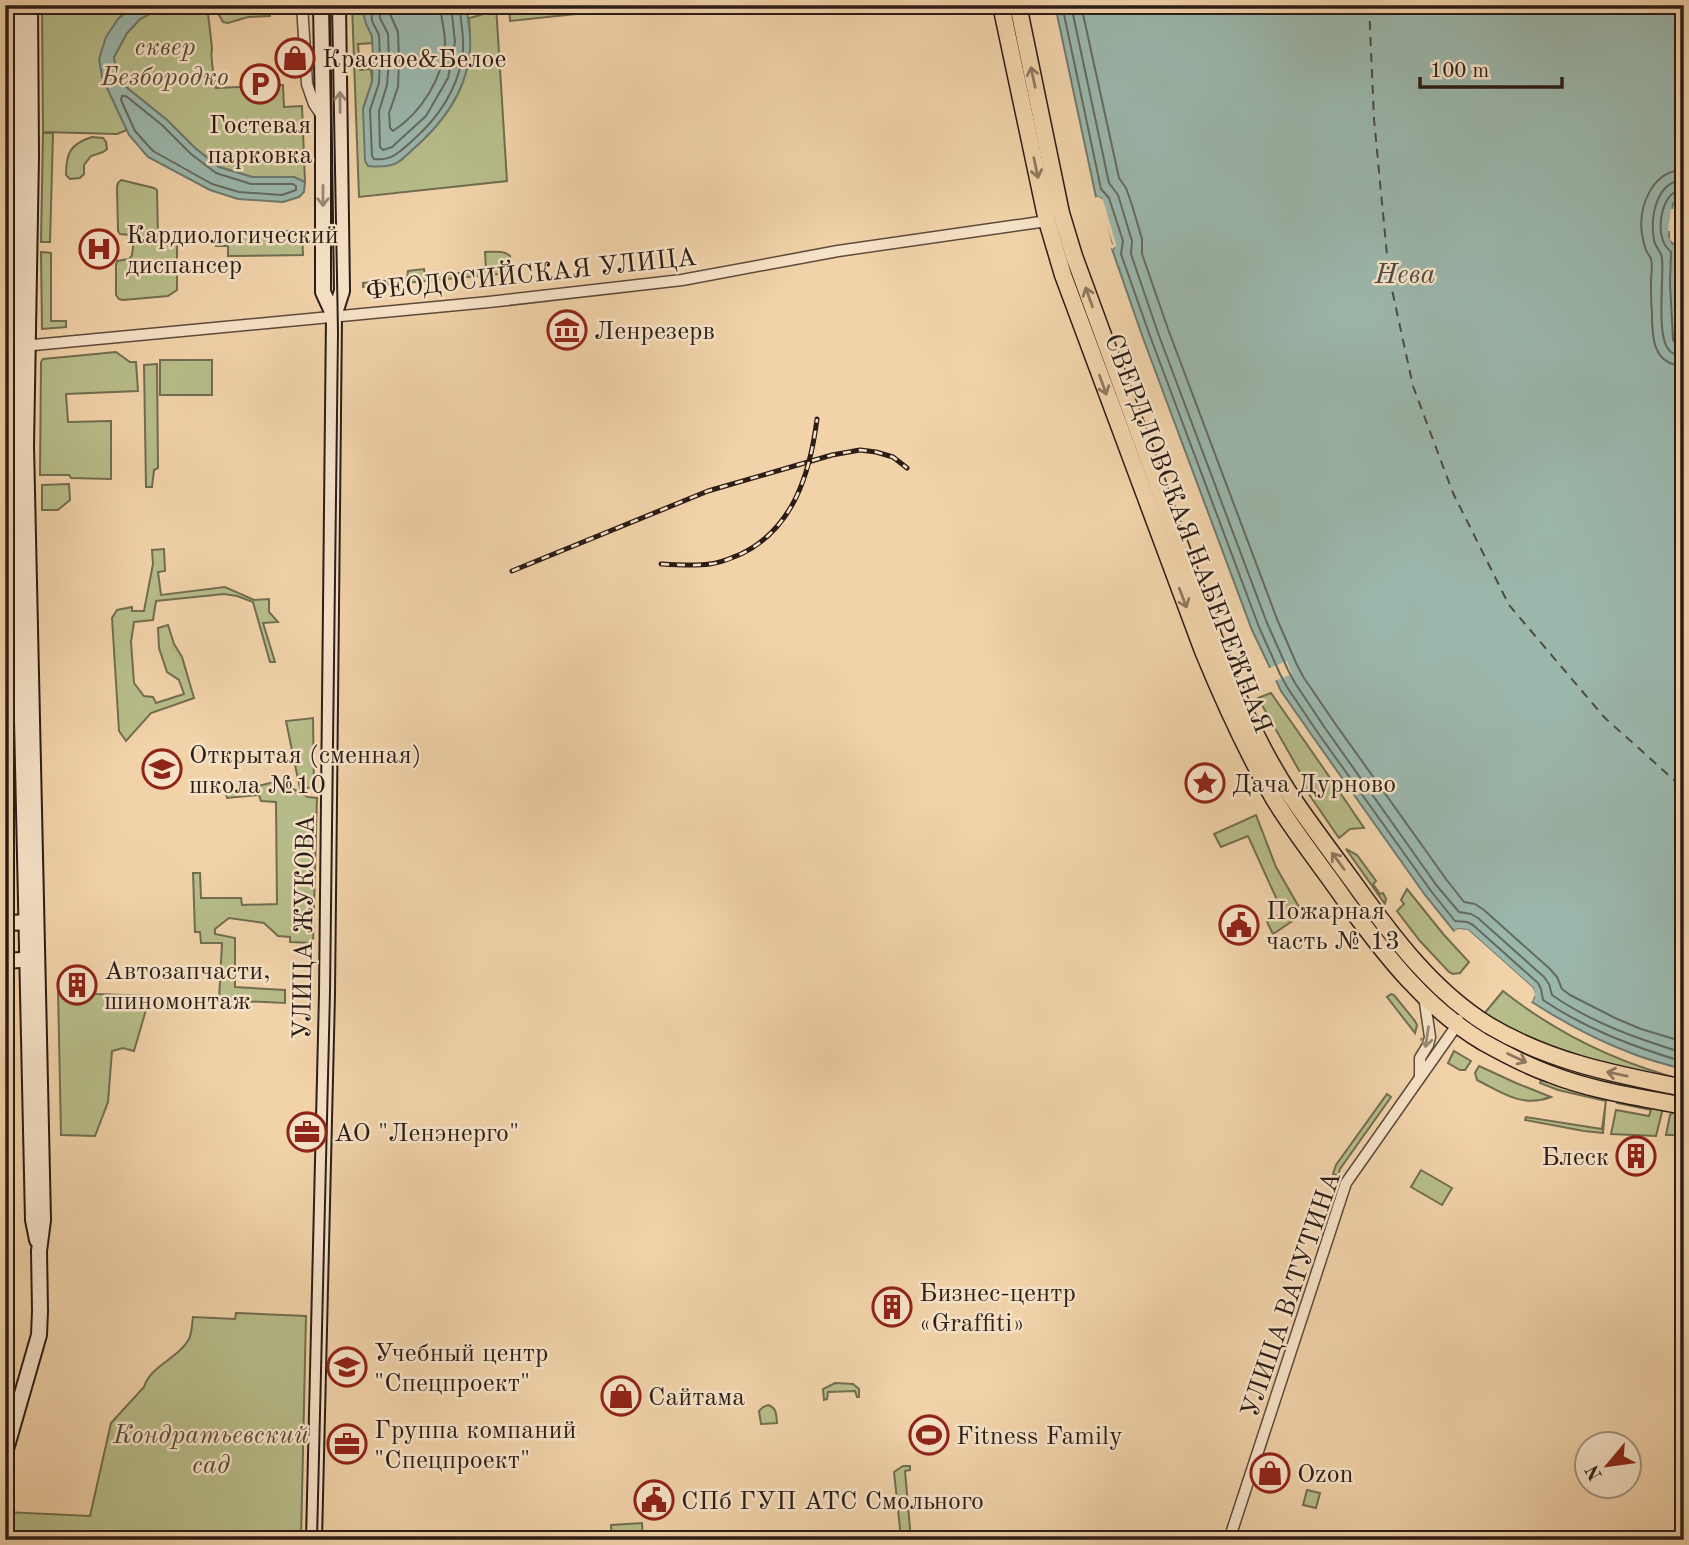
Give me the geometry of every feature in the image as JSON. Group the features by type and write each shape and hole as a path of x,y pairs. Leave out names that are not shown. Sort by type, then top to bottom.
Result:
{"main road":[{"name":"СВЕРДЛОВСКАЯ НАБЕРЕЖНАЯ","path":"1002,5 1047,221 1063,275 1203,651 1248,753 1275,799 1401,973 1457,1025 1549,1074 1613,1092 1684,1106"},
{"name":"СВЕРДЛОВСКАЯ НАБЕРЕЖНАЯ","path":"1018,5 1061,213 1074,256 1235,691 1262,747 1289,792 1404,948 1439,987 1462,1006 1522,1043 1556,1058 1597,1070 1684,1088"}],"street":[{"path":"5,1453 39,1335 39,1251 43,1220 32,959 22,346 20,5"},
{"path":"22,346 31,156 30,5"},
{"path":"302,5 307,84 314,104 323,118"},
{"name":"УЛИЦА ЖУКОВА","path":"321,5 323,292 334,316"},
{"name":"УЛИЦА ЖУКОВА","path":"314,1540 327,994 334,316 342,291 338,5"},
{"name":"ФЕОДОСИЙСКАЯ УЛИЦА","path":"22,346 489,302 682,280 838,251 1047,221"},
{"path":"5,923 32,922"},
{"path":"5,961 32,959"},
{"name":"УЛИЦА ВАТУТИНА","path":"1420,1077 1420,1058 1430,1037 1424,996"},
{"name":"УЛИЦА ВАТУТИНА","path":"1229,1540 1346,1183 1457,1025 1462,1006"}],"green space":[{"name":"сквер Безбородко","path":"42,5 128,5 129,9 118,19 102,77 127,130 117,134 43,132"},
{"name":"сквер Безбородко","path":"166,5 207,5 216,88 283,85 284,107 302,106 305,182 294,177 252,177 219,167 126,87 116,73 114,57 127,33 140,19"},
{"path":"220,5 269,5 270,16 223,22 219,15"},
{"path":"352,5 364,5 373,43 358,44 360,70 371,69 372,82 363,109 401,160 433,129 456,98 468,63 469,18 481,15 481,5 496,5 507,181 359,197"},
{"path":"509,5 614,5 614,10 510,21"},
{"path":"43,133 53,133 50,242 41,242"},
{"path":"92,137 103,138 107,149 91,156 84,165 84,174 80,178 70,179 66,175 68,155 74,146"},
{"path":"121,180 157,190 158,238 177,244 177,290 168,296 123,300 116,295 117,261 129,259 132,255 134,238 118,231 117,187"},
{"path":"302,231 303,255 228,256 228,246 216,246 216,232"},
{"path":"41,252 51,253 51,321 66,321 66,327 42,329"},
{"path":"485,252 508,254 511,273 363,287 363,283 407,279 408,271 424,269 425,277 486,270"},
{"path":"116,352 130,362 136,362 138,391 66,394 68,422 111,421 111,479 40,475 41,362 43,359"},
{"path":"160,360 212,360 212,395 160,395"},
{"path":"157,364 158,468 154,470 152,487 146,487 144,365"},
{"path":"69,484 70,500 58,510 42,510 42,485"},
{"path":"164,549 165,571 158,572 161,595 225,587 254,600 269,599 269,612 278,622 263,623 275,662 270,662 253,602 224,594 156,601 153,620 134,622 131,642 134,683 144,696 153,697 156,703 184,694 179,680 167,672 159,648 158,628 168,625 174,644 182,657 194,698 151,713 126,741 119,731 112,618 117,610 132,607 132,611 144,611 153,564 152,550"},
{"path":"5,626 13,908 5,909"},
{"path":"1271,693 1364,828 1350,829 1339,838 1306,790 1305,781 1258,698"},
{"path":"313,718 314,787 300,789 286,721"},
{"path":"278,781 308,797 317,798 313,943 290,942 290,937 278,936 264,923 229,918 215,929 215,934 235,938 235,987 285,990 285,1003 219,1000 222,943 201,943 200,932 195,932 193,873 200,873 201,898 241,898 242,905 277,904 276,802 261,801 259,795 227,798 226,794"},
{"path":"1256,815 1276,867 1303,914 1273,934 1267,922 1283,913 1248,836 1221,847 1214,834"},
{"path":"1346,849 1357,855 1376,881 1373,884 1380,894 1383,893 1385,904"},
{"path":"1407,889 1469,962 1460,973 1449,972 1397,911 1404,904 1401,900"},
{"path":"58,990 150,996 134,1051 123,1048 112,1051 108,1102 95,1136 61,1135"},
{"path":"1503,991 1544,1020 1589,1045 1635,1065 1684,1080 1684,1084 1543,1047 1483,1015"},
{"path":"1391,994 1415,1021 1415,1033 1387,997"},
{"path":"1454,1051 1471,1061 1465,1070 1448,1063"},
{"path":"1479,1066 1551,1097 1531,1101 1513,1098 1477,1080 1475,1073"},
{"path":"1541,1080 1606,1098 1606,1101 1558,1090 1540,1083"},
{"path":"1387,1094 1391,1097 1340,1169 1338,1176 1333,1174 1336,1165"},
{"path":"1618,1099 1663,1108 1656,1136 1611,1134 1616,1110 1649,1116 1651,1110 1617,1103"},
{"path":"1605,1105 1603,1133 1525,1120 1526,1117 1602,1129"},
{"path":"1673,1112 1684,1112 1684,1135 1666,1135"},
{"path":"1421,1170 1452,1188 1442,1205 1411,1187"},
{"name":"Кондратьевский сад","path":"236,1313 306,1316 301,1540 121,1540 120,1531 72,1531 70,1540 5,1540 5,1512 90,1516 111,1423 144,1387 152,1373 184,1346 190,1337 193,1317 235,1319"},
{"path":"835,1383 853,1384 859,1389 859,1397 855,1391 828,1392 827,1399 824,1400 823,1389"},
{"path":"768,1405 775,1410 777,1423 761,1424 759,1411"},
{"path":"903,1466 910,1466 910,1470 905,1471 911,1540 887,1540 901,1538 894,1472"},
{"path":"1307,1490 1320,1493 1316,1508 1303,1505"},
{"path":"642,1523 643,1540 612,1540 611,1525"}],"water":[{"path":"128,5 166,5 140,19 127,33 114,57 116,73 126,87 219,167 252,177 294,177 305,182 304,192 299,197 283,202 238,199 210,190 148,157 129,135 102,77 99,59 106,37 118,19 129,10"},
{"path":"364,5 466,5 469,26 470,46 466,73 449,110 422,141 395,164 385,166 368,166 365,161 363,109 372,82 373,59 372,36 363,13"},
{"name":"Нева","path":"1055,5 1684,5 1684,196 1673,204 1669,236 1672,243 1678,247 1678,306 1684,364 1684,1070 1605,1042 1532,1002 1533,988 1468,930 1454,931 1425,895 1281,691 1252,630 1112,249 1114,248 1101,198 1096,197"}],"pier":[{"path":"1684,196 1684,199 1678,202 1672,228 1673,238 1679,242 1678,246 1670,240 1668,231 1671,209 1675,200"},
{"path":"1096,197 1103,200 1116,244 1112,249 1113,244"},
{"path":"1287,661 1292,674 1272,682 1267,669"},
{"path":"1468,930 1533,988 1535,994 1532,1002 1529,1000 1532,994 1530,991 1466,933 1457,934 1454,931"}],"ferry route":[{"path":"1369,5 1374,119 1389,276 1413,386 1453,493 1509,605 1604,717 1684,789"}],"tram line":[{"path":"317,1540 330,992 338,332 332,5"}],"railway":[{"path":"661,564 698,565 722,561 741,554 774,530 786,515 804,479 817,419"},
{"path":"512,571 708,491 832,455 860,450 876,452 893,457 907,468"}],"place":[{"name":"Красное&Белое","path":"295,58"},
{"name":"Гостевая парковка","path":"260,84"},
{"name":"Кардиологический диспансер","path":"99,249"},
{"name":"Ленрезерв","path":"567,330"},
{"name":"Открытая (сменная) школа №10","path":"162,769"},
{"name":"Дача Дурново","path":"1205,783"},
{"name":"Пожарная часть № 13","path":"1239,925"},
{"name":"Автозапчасти, шиномонтаж","path":"77,985"},
{"name":"АО \"Ленэнерго\"","path":"307,1132"},
{"name":"Блеск","path":"1636,1156"},
{"name":"Бизнес-центр «Graffiti»","path":"892,1307"},
{"name":"Учебный центр \"Спецпроект\"","path":"347,1367"},
{"name":"Сайтама","path":"621,1396"},
{"name":"Fitness Family","path":"929,1435"},
{"name":"Группа компаний \"Спецпроект\"","path":"347,1444"},
{"name":"Ozon","path":"1270,1473"},
{"name":"СПб ГУП АТС Смольного","path":"654,1500"}]}
